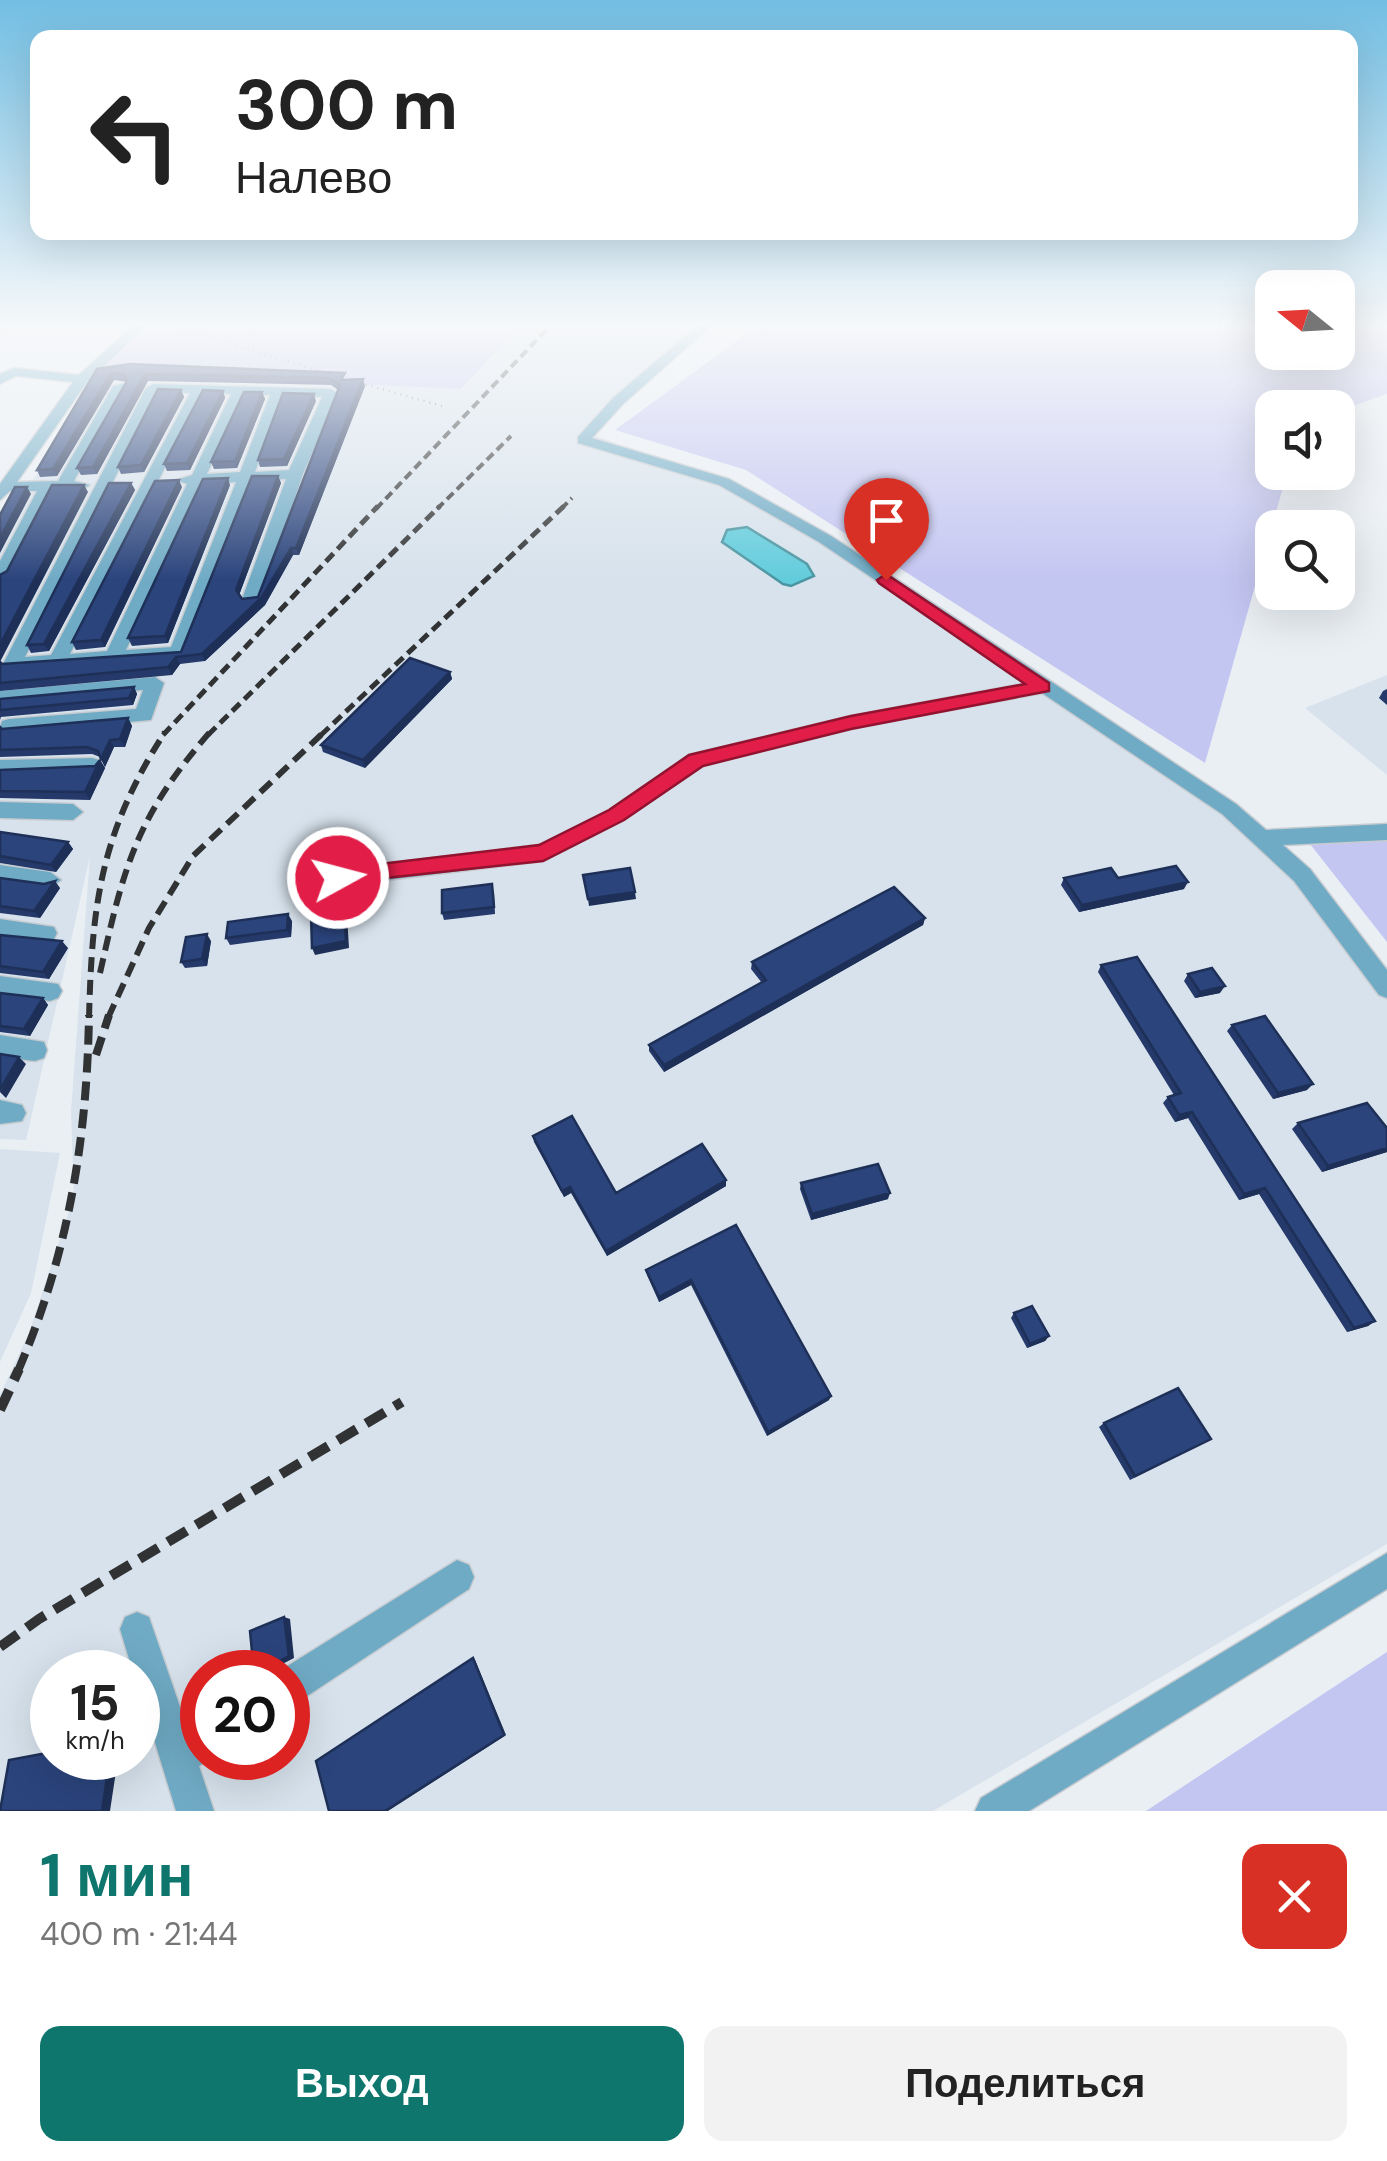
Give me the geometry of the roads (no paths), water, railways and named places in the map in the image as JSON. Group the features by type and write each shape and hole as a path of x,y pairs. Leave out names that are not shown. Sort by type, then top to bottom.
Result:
{"street":[{"path":"3,491 60,411"},
{"path":"0,577 104,411"},
{"path":"141,411 12,664 178,652 271,411"},
{"path":"57,661 187,411"},
{"path":"114,656 229,411"},
{"path":"251,599 295,474 323,411"},
{"path":"609,411 583,440 724,482 825,539 1229,809 1302,875 1387,988"},
{"path":"3,491 295,474"},
{"path":"0,697 155,683 144,715 9,726"},
{"path":"338,878 543,853 616,815 696,760 851,722 1042,687"},
{"path":"0,767 92,766"},
{"path":"0,810 72,812"},
{"path":"1262,838 1387,832"},
{"path":"0,873 50,880"},
{"path":"0,928 46,933"},
{"path":"0,986 50,991"},
{"path":"0,1046 35,1050"},
{"path":"994,1811 1387,1570"},
{"path":"310,1673 458,1577"},
{"path":"137,1629 180,1727"},
{"path":"193,1780 196,1811"}],"railway":[{"path":"376,509 470,411"},
{"path":"437,509 511,436"},
{"path":"564,506 572,498"},
{"path":"163,734 378,506"},
{"path":"208,735 440,506"},
{"path":"321,735 564,506"},
{"path":"561,509 564,506"},
{"path":"100,973 136,844 165,790 210,732"},
{"path":"108,1018 149,928 193,856 324,732"},
{"path":"89,1018 93,938 104,869 127,803 163,734"},
{"path":"18,1371 50,1284 72,1197 84,1107 89,1015"},
{"path":"96,1055 108,1018"},
{"path":"0,1410 19,1369"},
{"path":"0,1647 39,1619 402,1402"}]}
